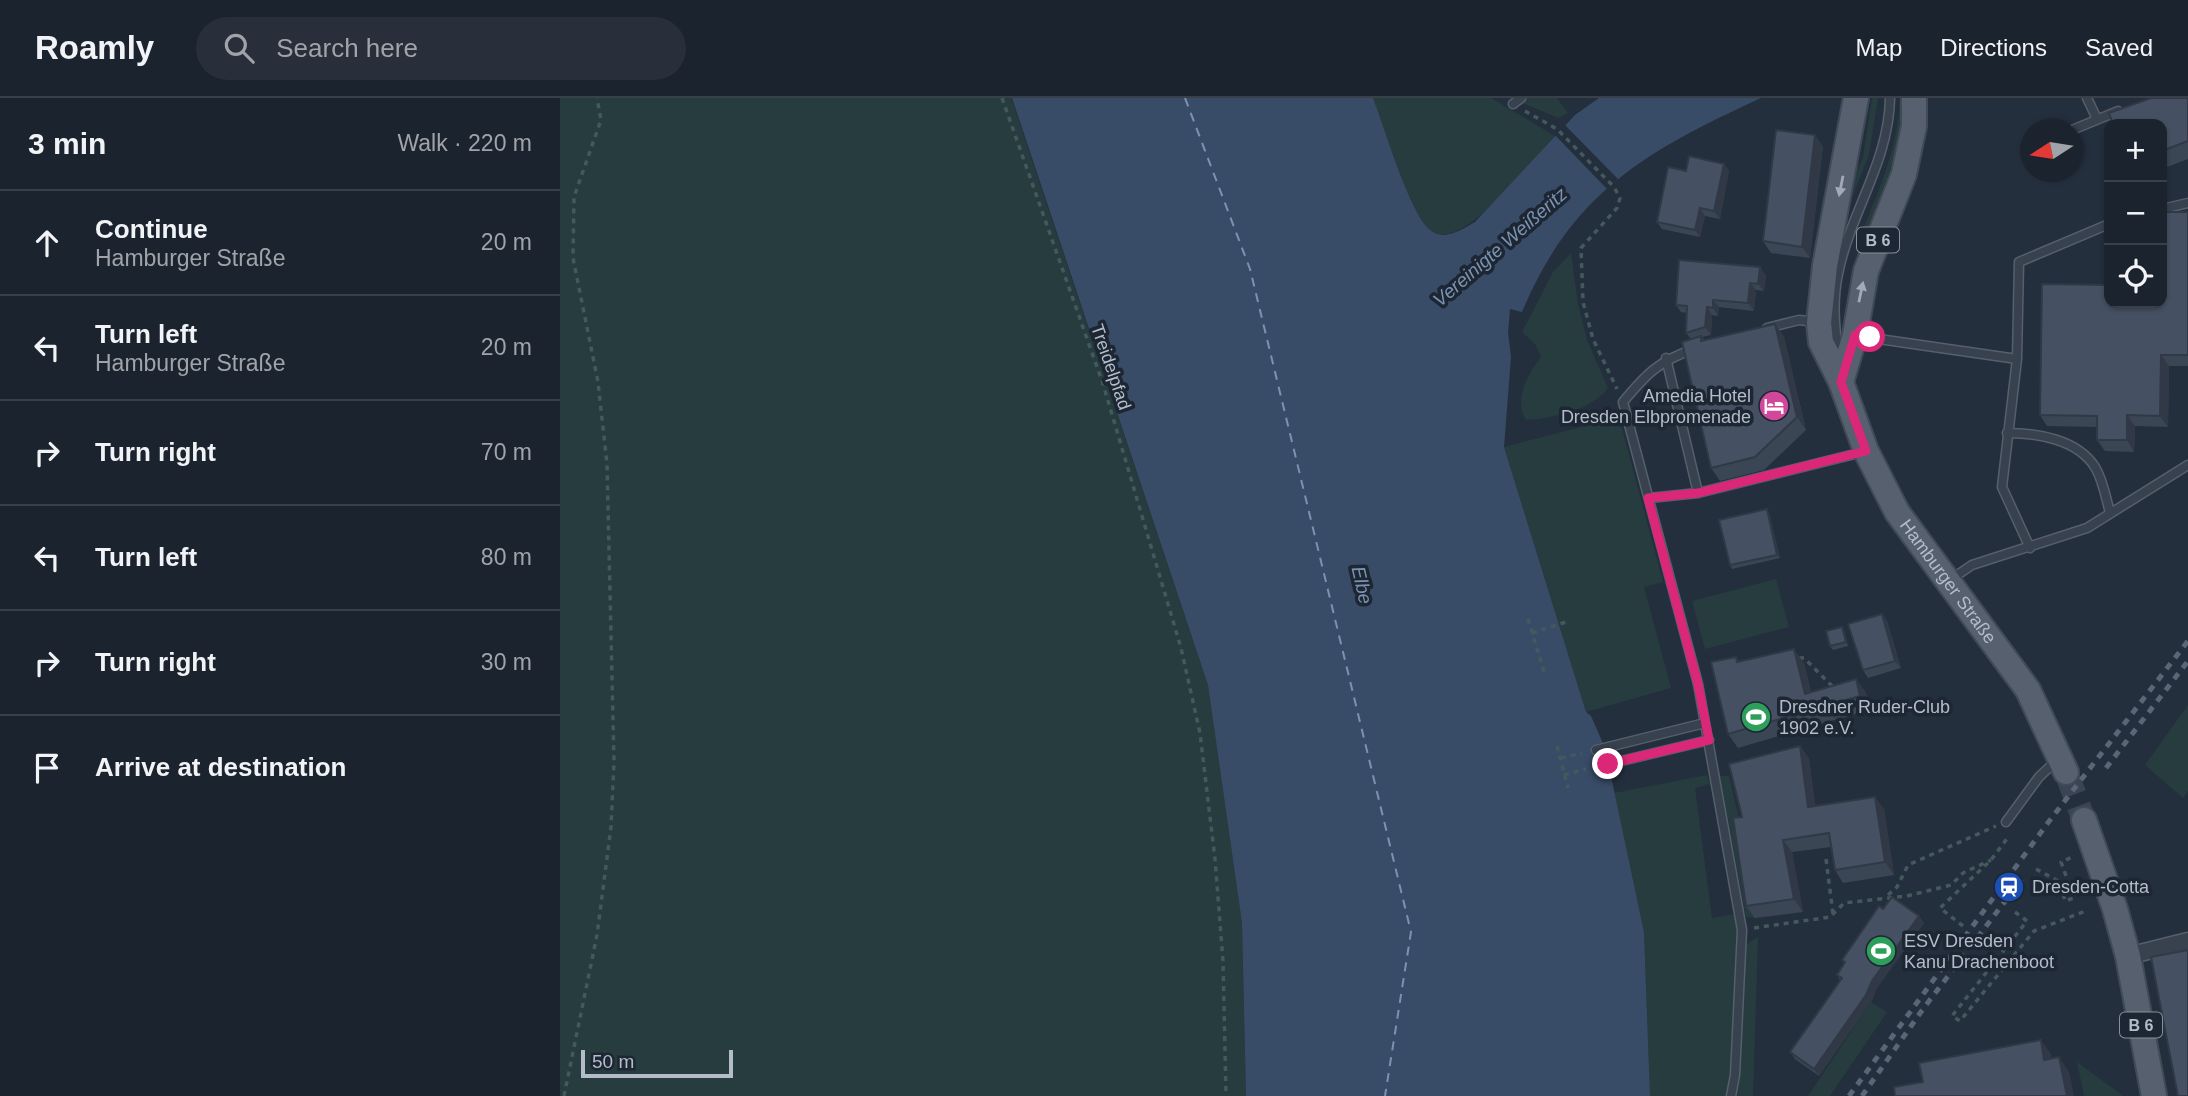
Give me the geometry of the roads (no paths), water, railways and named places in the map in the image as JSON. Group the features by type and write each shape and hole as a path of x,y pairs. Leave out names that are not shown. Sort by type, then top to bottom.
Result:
{"main road":[{"name":"Hamburger Straße","path":"1856,98 1825,266 1819,323 1821,342 1841,382 1866,451 1897,512 2028,690 2063,765"},
{"name":"B 6","path":"1841,382 1855,335 1866,271 1904,174 1914,126 1914,98"},
{"name":"B 6","path":"2084,820 2128,956 2154,1096"}],"street":[{"path":"2128,956 2188,941"}],"lane":[{"path":"1513,104 1521,98"},
{"path":"1841,382 1834,318 1838,274 1846,245 1879,164 1890,98"},
{"path":"2087,98 2097,119"},
{"path":"2083,125 2130,106"},
{"path":"2167,208 2188,203"},
{"path":"2030,548 2001,487 2017,359 2019,262 2104,226"},
{"path":"1752,331 1798,320 1819,323"},
{"path":"1855,335 2017,359"},
{"path":"1703,346 1666,358 1645,375 1623,402 1709,740 1742,930 1735,1075 1731,1096"},
{"path":"1666,358 1698,493"},
{"path":"2007,433 2035,433 2070,445 2095,466 2110,513"},
{"path":"1648,498 1698,493 1866,451"},
{"path":"1947,582 1972,565 2087,528 2188,465"},
{"path":"1592,751 1705,723"},
{"path":"1596,767 1709,740"},
{"path":"2006,822 2063,765"}],"water":[{"path":"1012,98 1373,98 1414,207 1430,230 1447,235 1475,222 1575,115 1599,98 1761,98 1683,136 1618,180 1590,205 1565,235 1542,270 1522,312 1510,309 1508,333 1511,357 1504,447 1586,712 1591,716 1605,748 1644,932 1650,1096 1246,1096 1242,923 1208,685"}],"tunnel":[{"path":"2066,772 2084,820"}],"railway":[{"path":"1849,1096 2047,824 2188,641"},
{"path":"2106,768 2188,661"},
{"path":"1862,1096 1923,1009 2022,879"}],"place":[{"name":"Amedia Hotel Dresden Elbpromenade","path":"1774,406"},
{"name":"Dresdner Ruder-Club 1902 e.V.","path":"1756,717"},
{"name":"Dresden-Cotta","path":"2009,887"},
{"name":"ESV Dresden Kanu Drachenboot","path":"1881,951"}],"water label":[{"name":"Vereinigte Weißeritz","path":"1500,247"},
{"name":"Elbe","path":"1362,585"}]}
